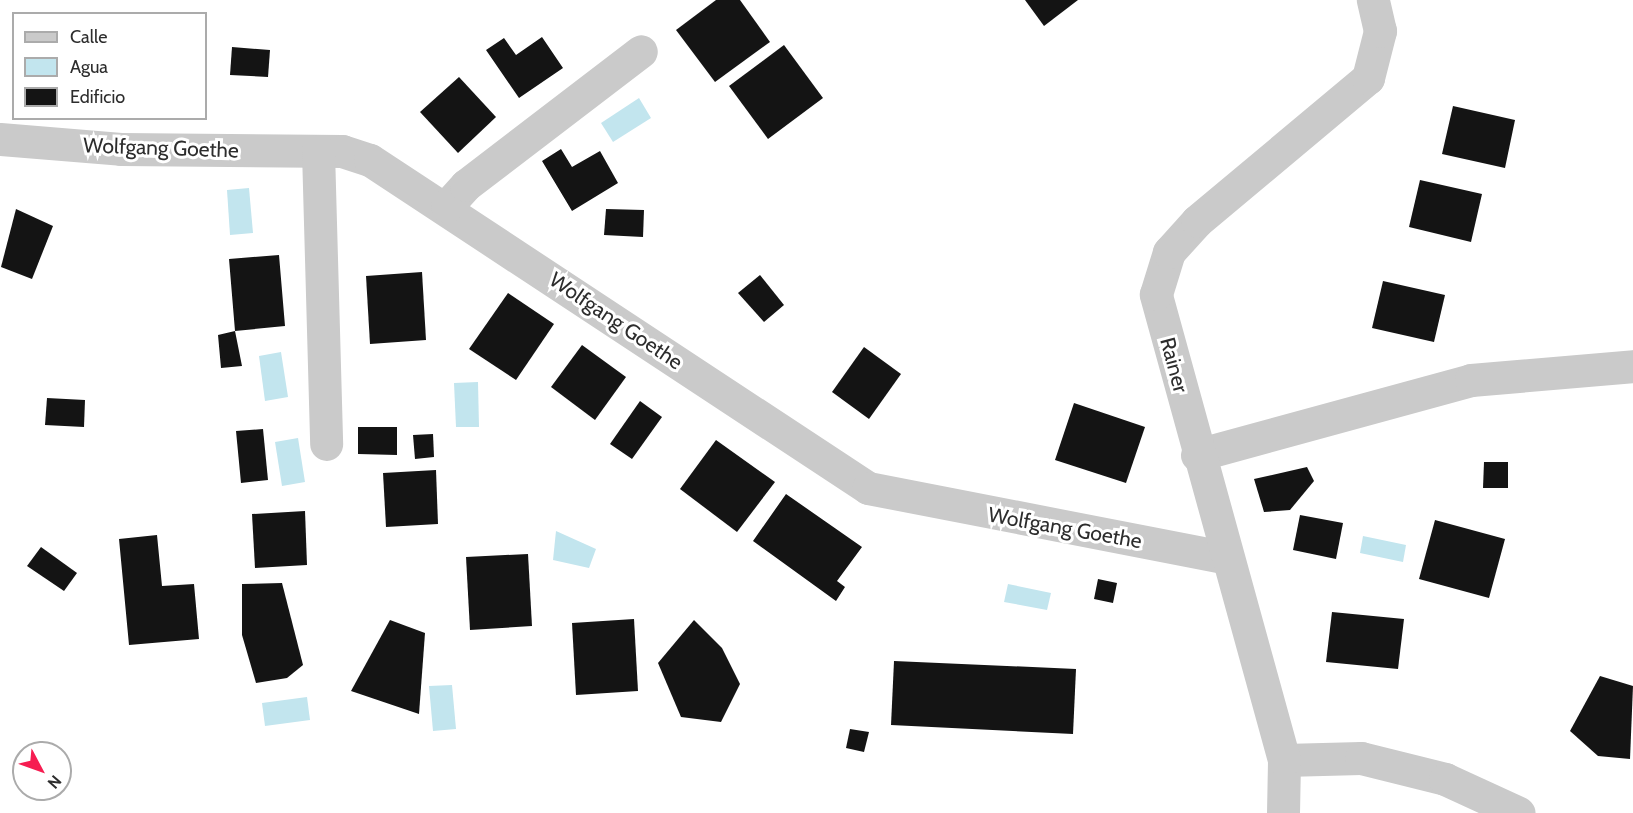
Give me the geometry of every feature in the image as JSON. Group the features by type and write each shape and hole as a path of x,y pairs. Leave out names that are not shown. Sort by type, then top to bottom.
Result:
{"street":[{"name":"Rainer","path":"1283,813 1284,760 1224,556 1156,294 1159,275 1169,252 1197,221 1368,78 1380,31 1373,0"},
{"path":"447,206 466,185 641,51"},
{"name":"Wolfgang Goethe","path":"0,139 121,149 318,151 370,160 447,206 868,488 1224,556"},
{"path":"318,151 326,444"},
{"path":"1197,455 1471,380 1633,366"},
{"path":"1284,760 1361,758 1445,779 1519,813"}],"water":[{"path":"639,98 651,118 613,142 601,123"},
{"path":"249,188 253,233 230,235 227,190"},
{"path":"281,352 288,397 265,401 259,356"},
{"path":"478,382 479,427 456,427 454,383"},
{"path":"298,438 305,482 282,486 275,442"},
{"path":"556,531 596,549 589,568 553,560"},
{"path":"1363,536 1406,545 1403,562 1360,553"},
{"path":"1008,584 1051,593 1047,610 1004,602"},
{"path":"452,685 456,729 433,731 429,686"},
{"path":"307,697 310,720 265,726 262,703"}],"building":[{"path":"716,0 740,0 770,42 715,82 676,30"},
{"path":"1025,0 1078,0 1044,26"},
{"path":"542,37 563,68 519,98 486,50 504,38 516,55"},
{"path":"784,45 823,98 768,139 729,86"},
{"path":"232,47 270,50 268,77 230,75"},
{"path":"459,77 496,117 458,153 420,112"},
{"path":"1453,106 1515,120 1505,168 1442,154"},
{"path":"561,149 572,167 600,151 618,183 572,211 542,161"},
{"path":"1420,180 1482,194 1471,242 1409,227"},
{"path":"16,209 53,226 32,279 1,267"},
{"path":"606,209 644,210 643,237 604,235"},
{"path":"279,255 285,326 235,331 229,259"},
{"path":"422,272 426,340 370,344 366,276"},
{"path":"760,275 784,305 764,322 738,293"},
{"path":"1383,281 1445,295 1434,342 1372,328"},
{"path":"508,293 554,324 516,380 469,349"},
{"path":"235,331 242,366 221,368 218,335"},
{"path":"582,345 626,377 595,420 551,387"},
{"path":"864,347 901,374 869,419 832,392"},
{"path":"47,398 85,400 84,427 45,425"},
{"path":"640,401 662,417 632,459 610,444"},
{"path":"1074,403 1145,427 1126,483 1055,460"},
{"path":"358,427 397,427 397,455 358,454"},
{"path":"263,429 268,480 241,483 236,431"},
{"path":"433,434 434,457 415,459 413,435"},
{"path":"716,440 775,482 737,532 680,489"},
{"path":"1484,462 1508,462 1508,488 1483,488"},
{"path":"1307,467 1314,481 1290,510 1264,512 1254,479"},
{"path":"436,470 438,524 386,527 383,473"},
{"path":"786,494 862,547 837,581 845,587 836,601 753,541"},
{"path":"305,511 307,565 255,568 252,514"},
{"path":"1300,515 1343,523 1336,559 1293,550"},
{"path":"1435,520 1505,539 1489,598 1419,579"},
{"path":"157,535 162,586 194,584 199,639 129,645 119,539"},
{"path":"41,547 77,573 64,591 27,566"},
{"path":"528,554 532,626 470,630 466,557"},
{"path":"1098,579 1117,583 1113,603 1094,599"},
{"path":"282,583 303,665 287,678 256,683 242,635 242,584"},
{"path":"1332,612 1404,619 1398,669 1326,662"},
{"path":"634,619 638,691 576,695 572,623"},
{"path":"390,620 425,633 419,714 351,691"},
{"path":"694,620 722,648 740,684 721,722 681,717 658,663"},
{"path":"894,661 1076,669 1073,734 891,725"},
{"path":"1600,676 1633,686 1630,759 1598,756 1570,731"},
{"path":"850,729 869,732 864,752 846,748"}]}
